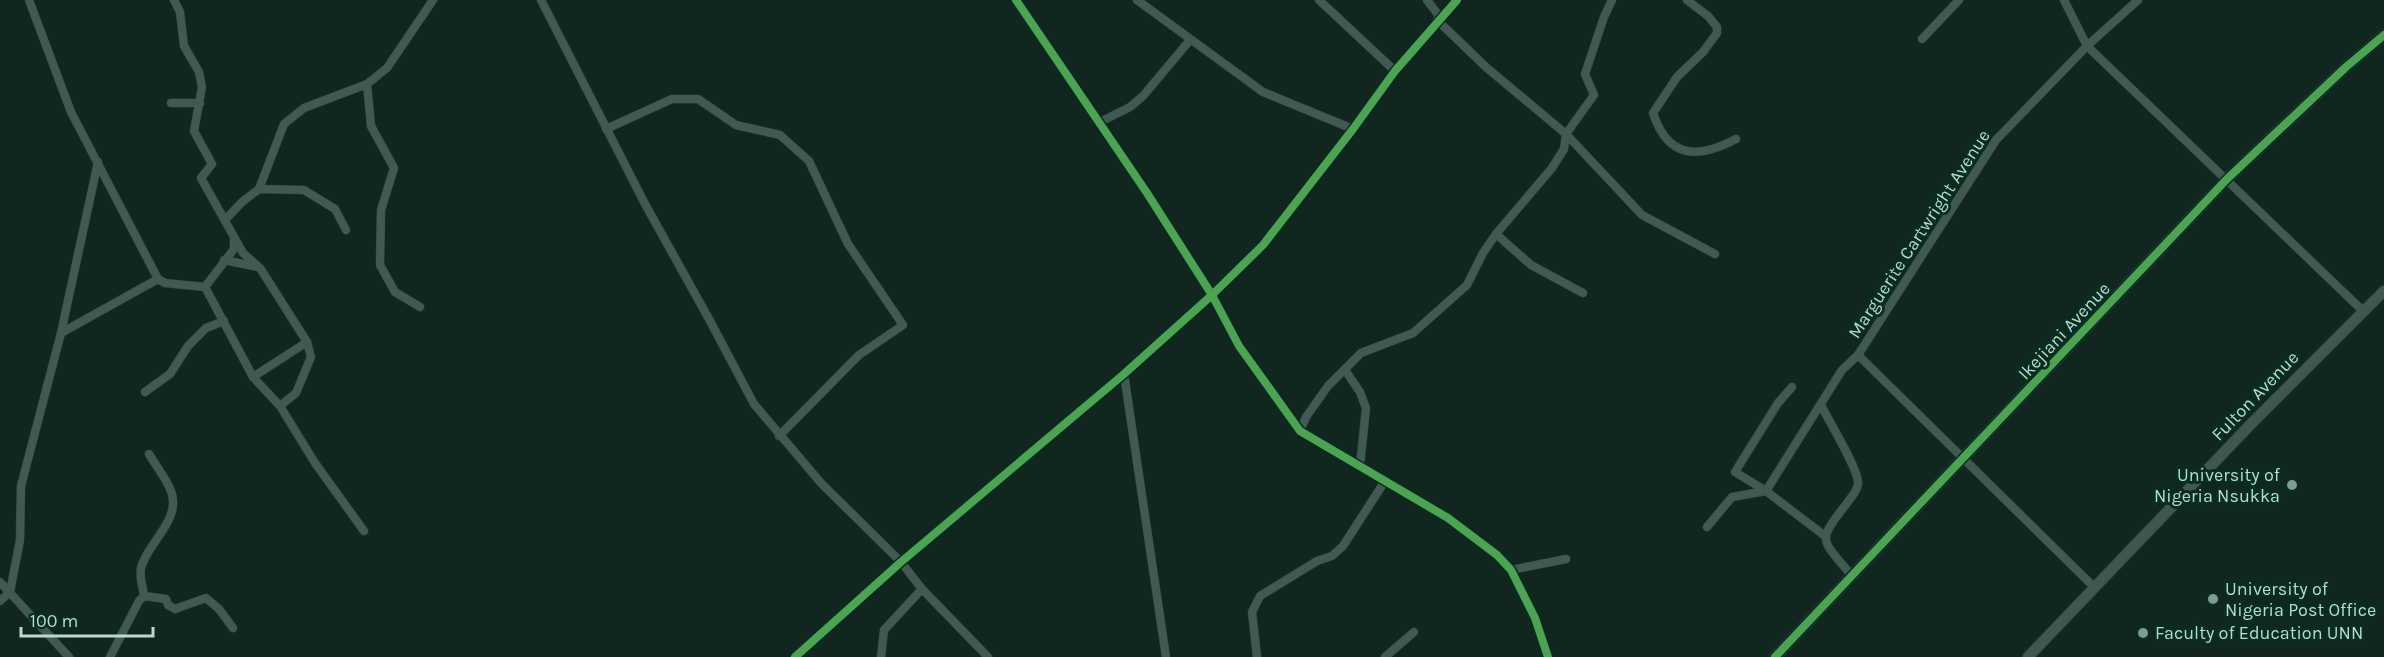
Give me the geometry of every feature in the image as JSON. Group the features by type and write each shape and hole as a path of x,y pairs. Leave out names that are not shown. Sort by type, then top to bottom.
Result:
{"street":[{"path":"29,0 71,112 158,279 165,283 205,287"},
{"path":"32,9 39,0"},
{"path":"174,0 180,12 184,45 200,72 202,87 194,131 212,164 201,178 243,253 261,268 307,342 311,354 296,393 280,406"},
{"path":"225,220 242,202 259,189 284,124 304,108 367,84 387,68 432,0"},
{"path":"541,0 606,129 754,404 821,483 901,562 922,589 988,657"},
{"path":"1016,0 1100,122 1212,295 1239,346 1300,431 1448,518 1497,555 1511,570 1535,618 1548,657"},
{"path":"1137,0 1263,92 1353,129"},
{"path":"1319,0 1395,70"},
{"path":"1427,0 1439,19 1487,68 1566,134 1642,215 1715,254"},
{"path":"795,657 901,562 1124,374 1212,295 1263,245 1353,129 1395,70 1457,0"},
{"path":"1300,431 1306,417 1328,386 1361,354 1413,333 1467,285 1483,253 1496,234 1552,168 1564,149 1566,134 1594,95 1585,74 1612,0"},
{"path":"1687,0 1708,16 1717,27 1717,33 1712,42 1689,63 1665,93 1653,113 1657,125 1670,141 1689,152 1707,152 1736,139"},
{"path":"1922,39 1959,0"},
{"path":"2064,0 2087,46 2363,311"},
{"name":"Marguerite Cartwright Avenue","path":"2094,587 1858,355 1996,140 2087,46 2138,0"},
{"name":"Ikejiani Avenue","path":"1775,657 2228,179 2346,67 2384,35"},
{"path":"1100,122 1130,107 1143,96 1190,40"},
{"path":"367,84 371,126 394,168 381,210 380,265 394,292 420,307"},
{"path":"606,129 672,99 698,99 736,125 780,135 809,161 848,244 903,325 859,355 779,435"},
{"path":"171,103 200,103"},
{"path":"0,601 10,592 20,540 21,486 61,333 98,162"},
{"path":"259,189 304,190 335,209 346,230"},
{"path":"205,287 234,249 230,230"},
{"path":"1496,234 1531,265 1582,293"},
{"path":"224,261 261,268"},
{"path":"61,333 158,279"},
{"path":"205,287 253,377 280,406 315,462 364,531"},
{"name":"Fulton Avenue","path":"2028,657 2251,424 2384,291"},
{"path":"145,392 170,374 188,346 206,328 224,321"},
{"path":"253,377 307,342"},
{"path":"1707,527 1732,497 1766,492 1842,370 1858,355"},
{"path":"1345,370 1360,392 1366,408 1360,466"},
{"path":"1124,374 1166,657"},
{"path":"1792,387 1778,403 1735,472 1825,536"},
{"path":"1821,405 1858,475 1856,492 1830,525 1825,536 1826,544 1851,575"},
{"path":"144,596 140,583 141,569 146,556 165,526 172,500 171,491 149,454"},
{"path":"1257,657 1252,612 1260,597 1317,561 1332,556 1343,546 1385,481"},
{"path":"1511,570 1566,559"},
{"path":"0,582 69,657"},
{"path":"880,657 884,630 922,589"},
{"path":"144,596 166,599 168,605 175,609 206,598 219,609 233,628"},
{"path":"110,657 139,601 144,596"},
{"path":"1385,657 1414,632"}],"cycle path":[{"path":"1016,0 1147,193 1212,295 1239,346 1300,431 1448,518 1497,555 1511,570 1535,618 1548,657"},
{"path":"795,657 901,562 1124,374 1212,295 1263,245 1395,71 1457,0"},
{"path":"1775,657 2227,179 2346,67 2384,35"}],"place":[{"name":"University of Nigeria Nsukka","path":"2292,485"},
{"name":"University of Nigeria Post Office","path":"2213,599"},
{"name":"Faculty of Education UNN","path":"2143,633"}]}
